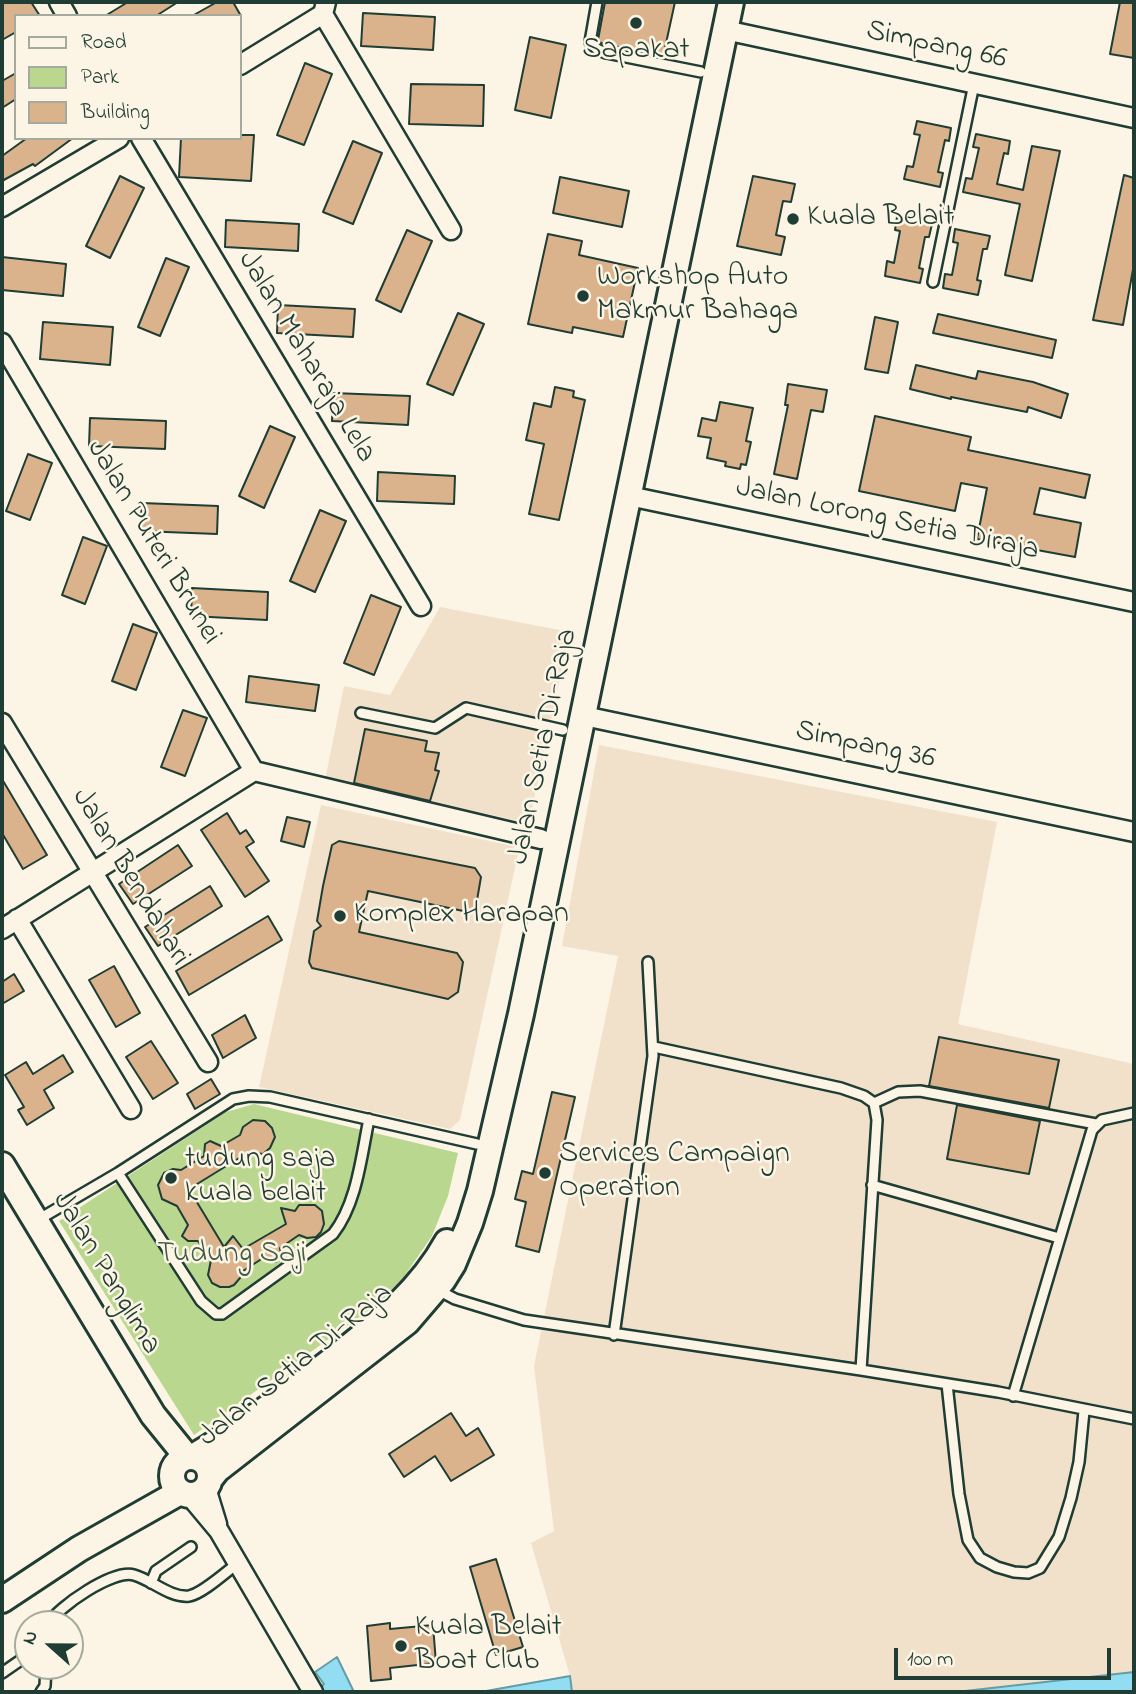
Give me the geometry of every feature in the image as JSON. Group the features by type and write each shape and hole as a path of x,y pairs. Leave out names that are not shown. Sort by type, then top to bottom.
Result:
{"main road":[{"name":"Jalan Setia Di-Raja","path":"189,1476 259,1414 385,1318 412,1291 438,1257 452,1230 478,1144 715,2"},
{"name":"Jalan Setia Di-Raja","path":"189,1476 217,1470 389,1338 437,1289 463,1242 480,1191 524,1001 731,2"},
{"name":"Jalan Panglima","path":"2,1165 189,1476"},
{"path":"2,1600 189,1476"}],"street":[{"path":"242,64 325,8 451,230"},
{"name":"Simpang 66","path":"725,30 1134,118"},
{"path":"2,207 116,140"},
{"name":"Jalan Maharaja Lela","path":"142,140 421,606"},
{"name":"Jalan Puteri Brunei","path":"2,343 254,771"},
{"name":"Jalan Lorong Setia Diraja","path":"629,496 1134,602"},
{"name":"Simpang 36","path":"584,716 1134,832"},
{"name":"Jalan Bendahari","path":"2,723 208,1062"},
{"path":"131,1110 9,924 254,771 541,839"},
{"name":"Jalan Panglima","path":"189,1476 313,1692"}],"lane":[{"path":"597,2 590,42 597,49 701,72"},
{"path":"933,282 974,84"},
{"path":"362,713 435,728 466,708 564,730"},
{"path":"614,1335 654,1047 648,962"},
{"path":"654,1047 841,1088 864,1096 873,1103 877,1120 861,1370"},
{"path":"873,1103 898,1092 920,1091 1096,1124"},
{"path":"36,1221 118,1174 233,1099 249,1096 270,1097 478,1144"},
{"path":"1013,1396 1059,1238 1096,1124 1102,1120 1134,1113"},
{"path":"118,1174 201,1301 216,1314 222,1314 333,1234 345,1219 369,1119"},
{"path":"872,1185 1059,1238"},
{"path":"437,1289 455,1299 524,1320 861,1370 1134,1419"},
{"path":"947,1384 959,1494 968,1540 980,1558 1014,1572 1028,1573 1040,1567 1059,1537 1079,1462 1084,1410"},
{"path":"151,1583 156,1571 191,1547"},
{"path":"62,1610 101,1583 124,1574 134,1575 183,1596 194,1595 238,1563"}],"shaded area":[{"path":"440,607 570,632 531,813 527,819 520,821 325,780 344,686 390,695"},
{"path":"599,745 997,822 958,1024 1134,1064 1134,1672 956,1692 572,1692 570,1676 531,1543 554,1531 534,1366 618,956 562,946"},
{"path":"321,805 513,846 518,854 460,1120 450,1129 259,1087"}],"green space":[{"name":"Tudung Saji","path":"254,1104 458,1153 448,1196 432,1236 403,1278 371,1309 194,1435 59,1221 226,1112"}],"water":[{"path":"337,1657 354,1692 319,1692 324,1684 315,1672"},
{"path":"1134,1672 1134,1692 956,1692"},
{"path":"570,1676 572,1692 476,1692 486,1691"}],"building":[{"path":"2,2 31,2 39,14 14,14 14,33 2,40"},
{"path":"128,2 178,2 159,14 108,14"},
{"path":"217,2 233,2 240,14 196,14"},
{"name":"Sapakat","path":"605,2 675,2 663,57 601,43 598,40"},
{"path":"1120,2 1134,2 1134,58 1110,54"},
{"path":"363,13 435,17 433,50 361,46"},
{"path":"530,37 566,45 551,118 515,110"},
{"path":"305,63 332,74 304,145 277,135"},
{"path":"14,74 14,100 2,108 2,81"},
{"path":"411,84 484,85 483,126 409,124"},
{"path":"917,121 951,128 949,141 945,140 938,172 943,173 940,187 904,179 907,166 913,167 920,135 914,134"},
{"path":"976,134 1010,141 1008,154 1004,153 997,184 1023,190 1032,146 1060,151 1032,281 1005,275 1020,204 963,192 966,178 972,179 979,148 973,147"},
{"path":"242,135 254,135 251,181 179,177 181,140 242,140"},
{"path":"24,140 70,140 35,166 33,164 2,181 2,156"},
{"path":"353,141 382,153 353,224 323,212"},
{"path":"1124,175 1134,178 1134,264 1123,325 1093,320"},
{"path":"120,176 144,188 110,258 86,246"},
{"path":"753,176 795,184 791,202 783,201 776,235 785,237 781,255 737,246"},
{"path":"560,177 629,191 622,227 553,213"},
{"path":"897,217 932,224 929,237 925,237 919,268 923,269 920,283 885,276 887,261 894,263 900,231 895,230"},
{"path":"226,220 299,224 298,251 225,247"},
{"path":"955,229 990,236 987,249 983,249 977,280 981,281 978,295 943,288 945,274 952,275 958,243 953,242"},
{"path":"407,230 432,241 401,312 376,300"},
{"name":"Workshop Auto Makmur Bahaga","path":"548,234 582,241 579,255 638,268 623,337 573,327 572,333 528,324"},
{"path":"2,257 66,264 63,296 2,290"},
{"path":"166,258 189,267 160,336 138,327"},
{"path":"278,305 355,309 353,337 277,333"},
{"path":"458,313 484,324 453,395 427,384"},
{"path":"938,314 1056,340 1052,358 933,333"},
{"path":"875,317 898,322 888,373 865,369"},
{"path":"43,322 113,327 110,365 40,359"},
{"path":"916,365 976,379 978,371 1033,382 1068,394 1061,418 1028,407 1027,412 951,399 910,389"},
{"path":"788,384 827,390 823,412 811,410 797,479 774,474 788,405 785,405"},
{"path":"555,387 574,391 573,397 585,400 559,520 529,514 544,444 526,440 534,403 551,407"},
{"path":"333,393 410,396 408,425 332,421"},
{"path":"720,402 753,408 746,441 751,442 746,465 741,464 740,469 725,466 726,462 707,458 711,438 698,436 702,418 716,421"},
{"path":"875,416 971,437 968,450 1090,475 1085,498 1040,488 1034,514 1081,523 1075,557 977,539 987,488 961,483 955,511 859,491"},
{"path":"90,418 166,421 165,449 89,446"},
{"path":"270,426 295,437 264,508 239,496"},
{"path":"28,454 52,463 30,520 6,511"},
{"path":"378,472 455,476 454,504 377,501"},
{"path":"142,503 218,506 217,534 140,531"},
{"path":"320,510 346,521 315,592 290,581"},
{"path":"83,537 107,546 85,604 62,595"},
{"path":"192,588 268,592 267,620 191,616"},
{"path":"371,595 401,607 374,675 344,663"},
{"path":"133,624 157,633 136,690 112,681"},
{"path":"249,676 319,685 315,711 246,702"},
{"path":"183,710 207,718 185,776 161,767"},
{"path":"365,729 427,741 425,751 439,753 435,770 439,771 430,801 354,783"},
{"path":"2,779 47,855 23,869 2,833"},
{"path":"227,813 240,834 246,830 254,842 246,847 269,881 245,897 201,830"},
{"path":"287,817 310,822 304,847 281,841"},
{"name":"Komplex Harapan","path":"339,841 475,868 481,877 476,906 468,912 368,891 359,932 457,953 463,962 458,992 448,999 312,968 309,962 314,931 321,926 317,921 323,886 332,845"},
{"path":"178,845 192,866 133,904 119,884"},
{"path":"210,886 222,906 158,946 145,927"},
{"path":"268,916 282,940 189,995 176,971"},
{"path":"114,966 140,1013 116,1027 89,980"},
{"path":"14,974 24,991 2,1004 2,982"},
{"path":"245,1015 256,1038 223,1058 212,1035"},
{"path":"939,1037 1059,1060 1049,1108 929,1086"},
{"path":"151,1041 178,1083 153,1099 126,1057"},
{"path":"63,1055 73,1072 44,1090 54,1108 27,1125 18,1110 24,1107 5,1075 26,1062 33,1074"},
{"path":"211,1079 220,1094 195,1109 187,1094"},
{"name":"Services Campaign Operation","path":"552,1092 575,1097 539,1252 516,1246 526,1202 515,1199 522,1171 533,1174"},
{"path":"957,1105 1040,1121 1029,1174 947,1159"},
{"path":"253,1120 265,1121 272,1128 275,1137 270,1148 263,1154 249,1152 189,1189 224,1247 233,1236 243,1249 286,1224 281,1208 295,1211 299,1205 315,1205 322,1211 324,1224 316,1237 299,1235 280,1248 281,1255 276,1262 263,1258 243,1271 234,1285 220,1287 212,1283 208,1275 211,1260 198,1241 188,1241 182,1236 188,1225 177,1206 162,1199 158,1185 164,1173 173,1169 181,1170 204,1156 205,1144 210,1141 221,1146 240,1135 243,1127"},
{"path":"451,1413 466,1436 478,1428 494,1455 451,1481 435,1456 404,1477 389,1454"},
{"path":"496,1559 523,1647 496,1655 470,1567"},
{"name":"Kuala Belait Boat Club","path":"390,1623 390,1629 433,1625 436,1663 390,1668 391,1679 371,1681 367,1626"}],"place":[{"name":"Sapakat","path":"636,23"},
{"name":"Kuala Belait","path":"793,219"},
{"name":"Workshop Auto Makmur Bahaga","path":"583,296"},
{"name":"Komplex Harapan","path":"340,916"},
{"name":"Services Campaign Operation","path":"545,1173"},
{"name":"tudung saja kuala belait","path":"171,1178"},
{"name":"Kuala Belait Boat Club","path":"401,1646"}]}
